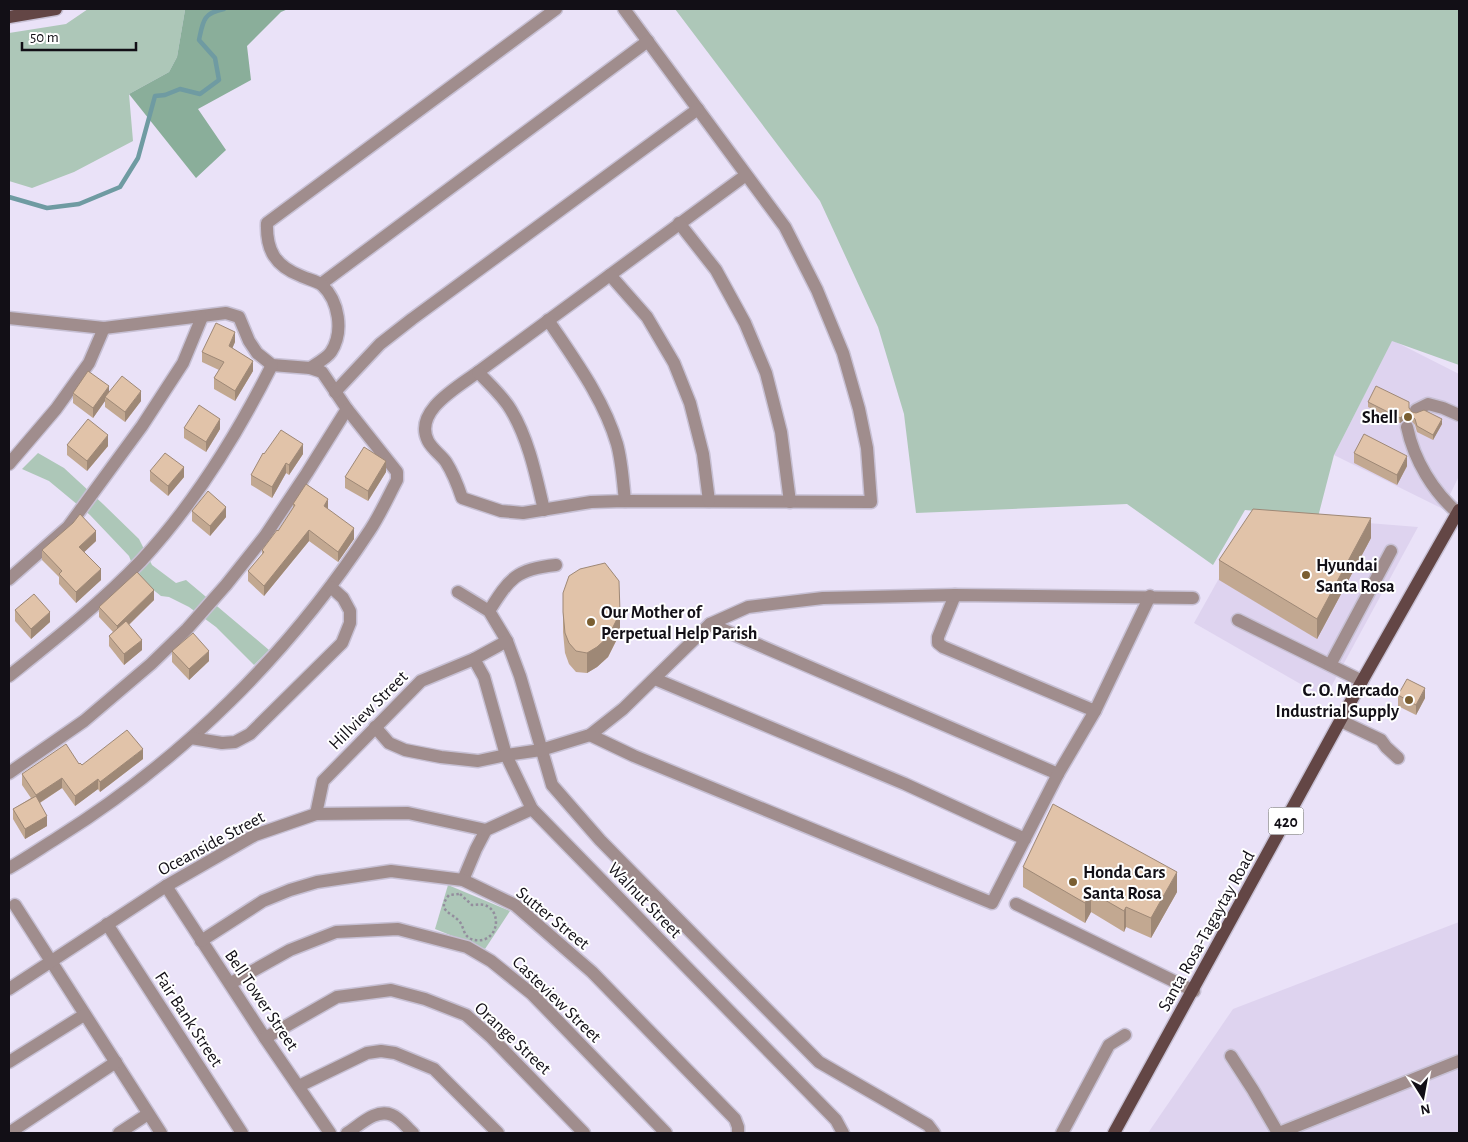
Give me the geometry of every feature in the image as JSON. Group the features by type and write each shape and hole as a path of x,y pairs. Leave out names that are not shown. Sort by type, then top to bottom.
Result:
{"main road":[{"path":"11,14 56,9"},
{"name":"Santa Rosa-Tagaytay Road","path":"1114,1133 1194,991 1362,681 1459,512"}],"street":[{"path":"310,368 331,353 339,328 336,307 330,294 321,284 291,272 281,265 270,249 266,238 268,223 556,9"},
{"path":"624,9 785,227 818,290 844,353 859,409 867,448 871,502 591,502 523,513 501,510 462,498 445,461 428,441 424,424 428,414 445,397 478,372 746,175"},
{"path":"321,284 648,41"},
{"path":"335,392 380,344 412,319 698,109"},
{"path":"680,223 716,270 745,323 766,373 781,432 790,502"},
{"path":"610,275 647,317 674,363 690,403 701,446 709,501"},
{"path":"9,868 91,817 139,782 227,705 271,659 330,587 371,529 397,480 397,472 347,409 322,372 310,368 272,365 257,353 239,317 226,313 104,328 63,323 10,323"},
{"path":"9,579 68,527 85,504 142,426 183,363 202,317"},
{"path":"548,320 577,363 602,407 617,445 625,501"},
{"path":"9,464 56,409 89,363 104,328"},
{"path":"9,676 68,628 141,561 197,491 251,408 272,365"},
{"path":"478,372 511,410 527,446 544,510"},
{"path":"1416,410 1428,404 1459,415"},
{"path":"9,773 84,721 151,664 188,629 265,536 347,409"},
{"path":"1407,427 1410,443 1423,470 1436,490 1459,512"},
{"path":"1330,665 1391,551"},
{"path":"489,611 503,589 516,576 530,568 556,565"},
{"path":"191,738 222,743 235,742 250,734 342,643 350,623 350,611 343,598 330,587"},
{"path":"458,592 489,611 507,641 520,676 552,785 600,840 819,1062 928,1125 934,1133"},
{"path":"955,594 938,637 938,643 943,647 1096,711"},
{"path":"375,727 389,743 405,750 440,757 478,761 506,754 541,750 590,735 623,710 710,624 748,608 785,602 823,598 955,594 1193,598"},
{"path":"590,735 634,756 992,903 1058,774 1096,711 1150,596"},
{"path":"1238,620 1362,681"},
{"path":"710,624 1058,774"},
{"name":"Hillview Street","path":"316,814 323,781 422,681 507,641"},
{"name":"Walnut Street","path":"474,658 484,677 506,754 532,809 836,1120 844,1133"},
{"path":"655,680 905,784 1025,839"},
{"path":"1341,721 1381,740 1398,758"},
{"path":"463,880 486,830 532,809"},
{"name":"Oceanside Street","path":"9,989 166,886 255,835 316,814 408,813 486,830"},
{"name":"Sutter Street","path":"201,942 263,901 317,882 391,870 463,880 515,905 592,972 735,1119 738,1133"},
{"name":"Bell Tower Street","path":"166,886 201,942 330,1133"},
{"path":"1016,904 1194,991"},
{"path":"15,905 161,1133"},
{"name":"Fair Bank Street","path":"107,924 242,1133"},
{"name":"Casteview Street","path":"230,984 290,950 336,932 398,929 468,947 491,961 532,994 666,1133"},
{"name":"Orange Street","path":"265,1038 337,997 391,990 425,998 466,1015 498,1044 584,1133"},
{"path":"9,1062 84,1015"},
{"path":"1062,1133 1109,1045 1125,1035"},
{"path":"299,1086 367,1053 382,1051 395,1053 434,1069 498,1133"},
{"path":"1231,1056 1278,1133 1458,1065"},
{"path":"9,1133 116,1062"},
{"path":"347,1133 372,1116 384,1113 394,1115 413,1133"},
{"path":"119,1133 148,1114"}],"path":[{"path":"460,894 472,905 485,905 495,914 496,922 490,936 483,940 472,939 465,934 458,920 445,910 444,905 446,901 449,895 460,894"}],"shaded area":[{"path":"1392,340 1459,374 1459,476 1443,509 1334,455"},
{"name":"Hyundai Santa Rosa","path":"1255,514 1418,527 1325,698 1194,623"},
{"path":"1459,922 1459,1133 1148,1133 1233,1009"}],"green space":[{"path":"88,9 188,9 185,10 177,57 169,72 129,94 133,141 74,172 32,188 9,181 9,33 66,24"},
{"path":"288,9 281,12 247,46 251,80 198,109 226,150 196,178 129,94 169,72 177,57 185,10"},
{"path":"675,9 1459,9 1459,365 1392,341 1334,455 1318,517 1245,510 1213,565 1127,504 916,513 904,414 878,327 820,201"},
{"path":"38,453 64,468 139,539 152,565 176,583 186,580 269,650 254,665 216,627 189,607 169,597 161,596 137,577 129,556 90,515 49,481 22,469"},
{"path":"448,885 510,911 485,949 435,929"}],"building":[{"path":"216,323 235,332 229,346 253,361 235,391 214,378 224,362 202,352"},
{"path":"88,371 109,386 93,408 73,393"},
{"path":"122,376 141,391 125,412 105,397"},
{"name":"Shell","path":"1376,386 1409,402 1409,408 1412,412 1416,413 1424,410 1442,419 1433,435 1417,426 1415,419 1410,414 1405,414 1400,418 1368,402"},
{"path":"199,405 220,419 206,442 184,428"},
{"path":"88,419 108,435 87,461 67,445"},
{"path":"281,430 303,444 289,465 286,463 272,487 251,475 263,453"},
{"path":"1364,434 1407,456 1397,475 1354,453"},
{"path":"364,447 386,461 368,491 345,477"},
{"path":"165,453 184,467 168,486 150,471"},
{"path":"306,484 328,499 324,506 354,528 338,552 309,530 264,586 248,571 278,531"},
{"path":"208,491 226,507 210,526 192,511"},
{"path":"1253,509 1371,518 1317,619 1219,560"},
{"path":"80,514 96,531 79,547 101,569 76,592 59,574 62,571 42,550 73,523"},
{"name":"Our Mother of Perpetual Help Parish","path":"605,563 619,581 620,613 608,637 597,647 587,653 576,651 569,643 565,633 563,593 569,576 580,569"},
{"path":"137,572 154,590 117,626 99,607"},
{"path":"34,594 50,612 31,629 15,610"},
{"path":"126,621 142,640 124,654 109,636"},
{"path":"193,633 209,651 189,669 172,651"},
{"path":"1407,679 1425,688 1416,705 1398,695"},
{"path":"127,730 143,749 100,782 98,779 75,796 62,778 36,795 22,774 66,744 79,764 82,765"},
{"path":"36,796 47,816 25,829 13,809"},
{"path":"1053,804 1177,872 1151,918 1126,907 1124,911 1091,892 1085,903 1023,867"}],"waterway":[{"path":"9,197 47,208 79,204 120,187 138,158 155,96 165,95 180,89 200,94 219,80 215,58 199,40 205,19 212,13 224,9"}],"place":[{"name":"Shell","path":"1408,417"},
{"name":"Hyundai Santa Rosa","path":"1306,575"},
{"name":"Our Mother of Perpetual Help Parish","path":"591,622"},
{"name":"C. O. Mercado Industrial Supply","path":"1409,700"},
{"name":"Honda Cars Santa Rosa","path":"1073,882"}]}
